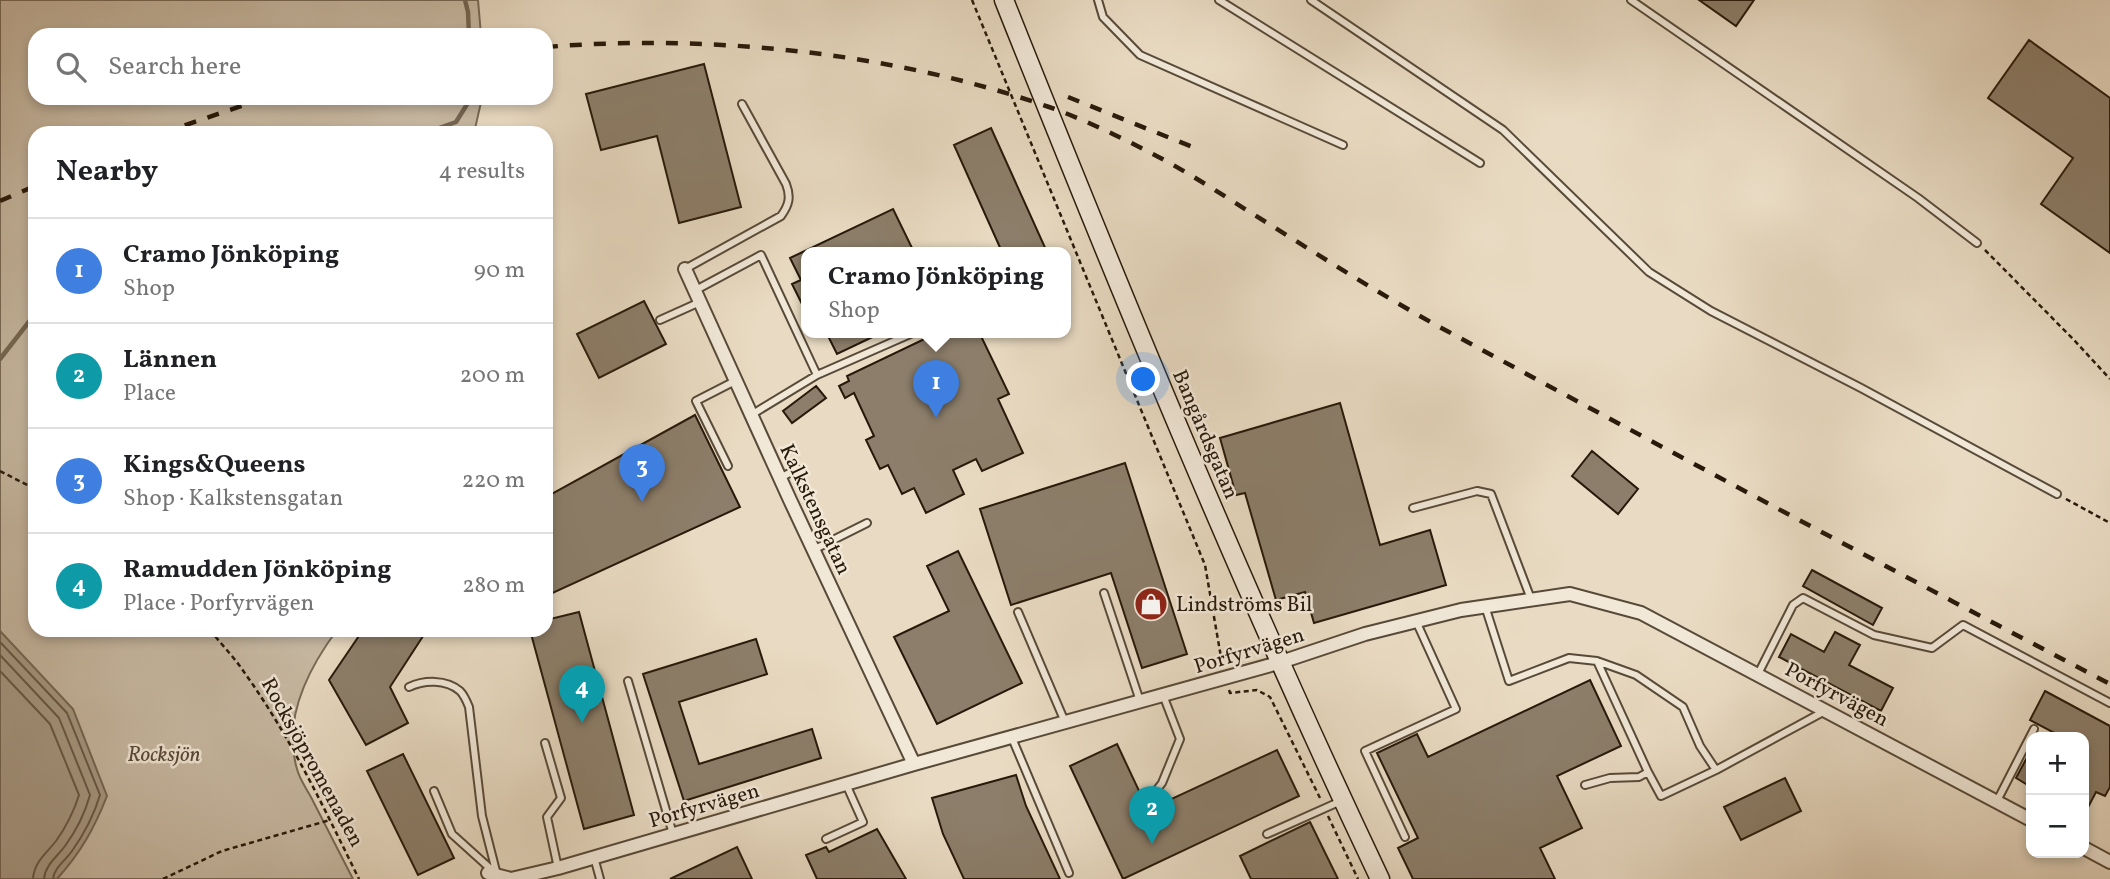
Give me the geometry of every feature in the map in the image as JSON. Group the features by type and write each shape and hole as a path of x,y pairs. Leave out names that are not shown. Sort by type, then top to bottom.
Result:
{"main road":[{"name":"Bangårdsgatan","path":"1004,0 1115,277 1278,663 1380,879"}],"street":[{"name":"Kalkstensgatan","path":"685,269 914,764"},
{"name":"Porfyrvägen","path":"492,874 511,879 558,868 914,764 1278,663 1365,634 1485,606 1570,594 1641,614 2026,817"},
{"path":"2089,851 2110,862"}],"lane":[{"path":"1098,0 1103,17 1140,55 1343,145"},
{"path":"1219,0 1480,163"},
{"path":"1311,0 1503,130 1649,272 1711,312 1861,388 2057,494"},
{"path":"1631,0 1918,198 1977,243"},
{"path":"685,269 781,216 787,207 790,194 786,184 742,104"},
{"path":"660,320 761,255 817,375"},
{"path":"751,415 817,375 901,338"},
{"path":"728,466 696,401 735,381"},
{"path":"780,478 797,469"},
{"path":"1413,508 1477,491 1491,495 1531,598"},
{"path":"813,550 867,523"},
{"path":"1104,593 1140,701"},
{"path":"1758,674 1793,604 1803,598 1874,635 1932,648 1963,625 2110,703"},
{"path":"1485,606 1510,681 1569,658 1597,661 1636,675 1683,706 1700,746 1716,770"},
{"path":"1018,612 1065,722"},
{"path":"1405,837 1365,751 1456,709 1416,621"},
{"path":"1597,661 1661,796 1716,770 1826,710"},
{"path":"409,687 423,681 441,683 462,692 469,707 492,874"},
{"path":"628,681 673,834"},
{"path":"1155,792 1162,783 1180,739 1163,695"},
{"path":"1997,802 2034,729"},
{"path":"1012,738 1069,873"},
{"path":"545,743 561,798 547,817 558,868"},
{"path":"1585,785 1610,778 1639,777 1648,772"},
{"path":"826,839 863,822 846,784"},
{"path":"434,791 452,834 492,874"},
{"path":"1267,834 1343,800"},
{"path":"594,857 600,879"}],"path":[{"path":"972,0 1205,565 1230,693 1257,690 1270,697 1358,879"},
{"path":"1977,243 2110,379"},
{"path":"0,471 28,485"},
{"path":"2057,494 2110,523"},
{"name":"Rocksjöpromenaden","path":"216,637 243,670 276,720 359,879"},
{"path":"163,879 222,851 330,820"}],"green space":[{"name":"Rocksjön","path":"0,0 478,0 480,28 28,28 28,105 480,105 476,126 28,126 28,637 332,637 316,661 300,695 295,713 293,750 300,778 353,879 0,879"}],"water":[{"name":"Rocksjön","path":"0,631 73,709 107,796 86,840 57,879 0,879"}],"building":[{"path":"1699,0 1754,0 1736,26"},
{"path":"2029,40 2110,98 2110,253 2041,204 2073,158 1988,98"},
{"path":"704,64 741,207 679,223 657,136 601,150 586,94"},
{"path":"991,128 1045,247 1000,247 954,145"},
{"path":"893,209 912,247 813,247"},
{"path":"801,253 801,280 790,258"},
{"path":"801,280 801,302 792,284"},
{"path":"644,301 666,344 599,378 577,334"},
{"path":"829,338 870,338 837,354"},
{"path":"926,338 982,338 1009,394 998,399 1023,453 982,471 976,459 953,470 964,494 926,513 914,488 902,494 888,465 880,469 866,440 874,436 854,393 845,398 839,386 849,381 847,376"},
{"path":"816,386 826,398 792,423 783,411"},
{"path":"1340,403 1380,545 1430,530 1446,585 1314,623 1305,592 1276,600 1245,493 1236,495 1220,438"},
{"path":"695,415 740,507 553,593 553,493"},
{"path":"1592,451 1638,489 1618,514 1572,476"},
{"path":"1125,463 1187,654 1142,668 1111,573 1011,605 980,509"},
{"path":"958,551 1022,683 937,724 894,637 949,611 927,566"},
{"path":"1812,570 1882,608 1873,625 1803,586"},
{"path":"579,612 634,815 584,829 532,637 553,637 553,618"},
{"path":"1835,632 1860,645 1849,665 1893,688 1881,711 1779,657 1791,634 1824,652"},
{"path":"358,637 422,637 390,687 408,723 366,745 329,680"},
{"path":"756,639 767,674 679,702 699,764 812,729 821,758 684,801 643,674"},
{"path":"1590,680 1621,746 1557,776 1582,828 1540,848 1555,879 1413,879 1398,848 1418,838 1377,753 1417,734 1428,757"},
{"path":"2045,691 2110,726 2110,787 2105,796 2096,792 2089,805 2089,732 2053,732 2030,720"},
{"path":"1117,744 1148,810 1277,750 1299,796 1123,879 1070,766"},
{"path":"403,754 454,858 418,875 367,771"},
{"path":"2026,759 2026,784 2016,778"},
{"path":"1016,775 1026,806 1060,879 964,879 943,834 932,798"},
{"path":"1785,778 1801,811 1741,840 1724,807"},
{"path":"1310,822 1338,879 1251,879 1240,856"},
{"path":"877,829 906,879 817,879 806,855 826,847 829,852"},
{"path":"737,847 752,879 670,879"}],"waterway":[{"path":"465,0 469,28"},
{"path":"445,126 456,122 467,105"},
{"path":"0,359 28,323"}],"railway":[{"path":"553,47 672,43 736,46 864,60 989,88 1075,117 1126,140 1181,170 1357,279 1447,331 2110,684"},
{"path":"1068,97 1200,150"},
{"path":"183,126 244,105"},
{"path":"0,201 28,189"}],"place":[{"name":"Cramo Jönköping","path":"936,418"},
{"name":"Kings&Queens","path":"642,502"},
{"name":"Lindströms Bil","path":"1151,604"},
{"name":"Ramudden Jönköping","path":"582,723"},
{"name":"Lännen","path":"1152,844"}]}
